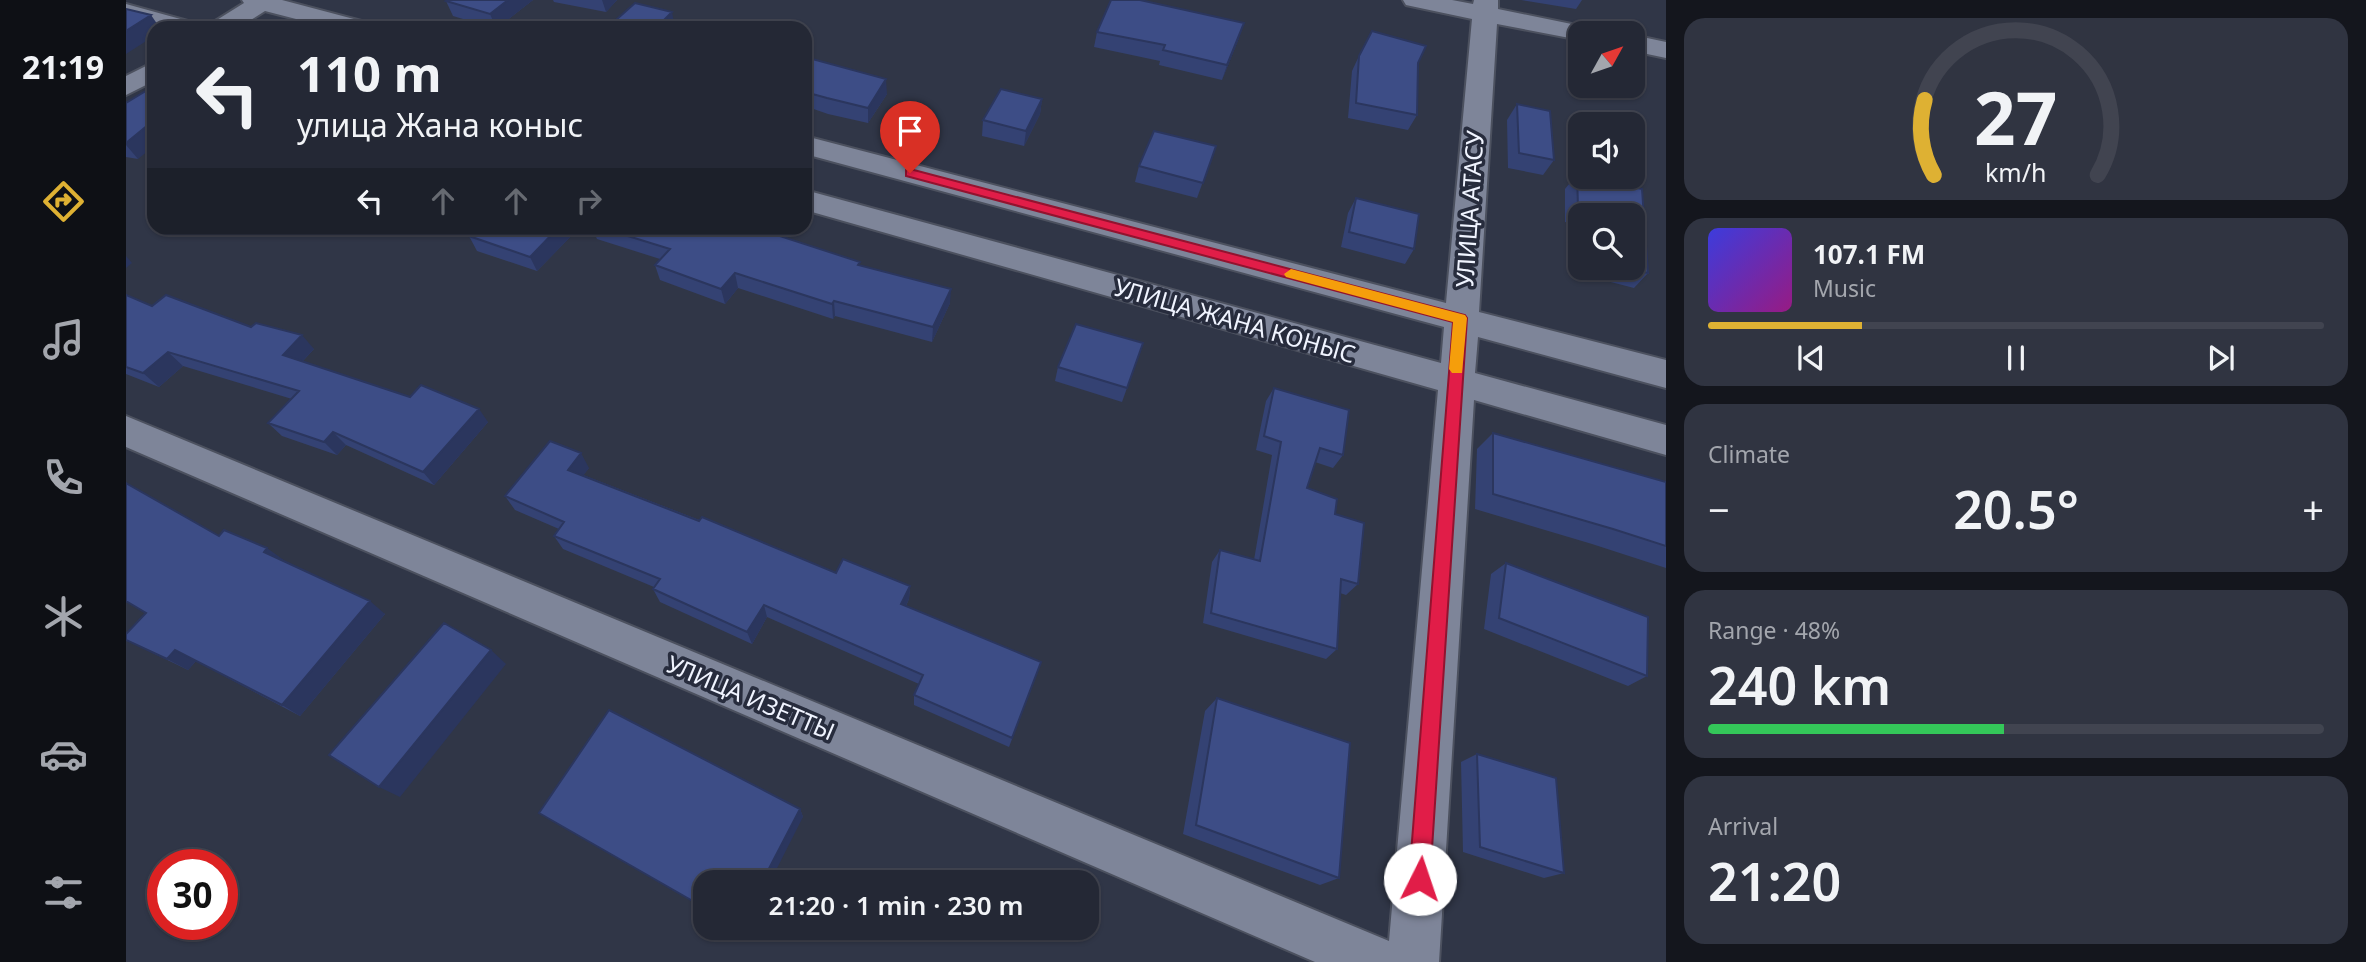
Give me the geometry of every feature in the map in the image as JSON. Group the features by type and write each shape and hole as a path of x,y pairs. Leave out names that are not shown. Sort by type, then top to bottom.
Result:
{"street":[{"path":"1415,0 1485,7 1568,29"},
{"path":"231,21 261,1 334,21"},
{"name":"УЛИЦА АТАСУ","path":"1413,962 1485,7"},
{"path":"126,10 163,21"},
{"path":"1645,46 1666,50"},
{"path":"126,87 147,74"},
{"path":"812,147 1666,374"},
{"name":"УЛИЦА ЖАНА КОНЫС","path":"812,202 1666,440"},
{"name":"УЛИЦА ИЗЕТТЫ","path":"126,431 1376,962"}],"building":[{"path":"508,0 490,14 446,1"},
{"path":"1111,0 1140,0 1244,23 1227,65 1163,50 1165,45 1097,32"},
{"path":"635,3 672,12 665,19 672,21 615,21"},
{"path":"126,9 151,15 126,31"},
{"path":"1372,31 1426,46 1418,63 1417,115 1356,103 1359,56"},
{"path":"812,59 886,79 868,108 812,94"},
{"path":"1001,89 1042,99 1026,131 983,120"},
{"path":"147,90 147,126 126,143 126,103"},
{"path":"1517,104 1550,111 1554,160 1519,153"},
{"path":"1154,131 1216,146 1203,183 1139,166"},
{"path":"1577,189 1642,189 1643,203 1578,203"},
{"path":"1356,198 1419,214 1414,249 1349,232"},
{"path":"1645,231 1648,273 1645,272"},
{"path":"470,235 551,235 530,257"},
{"path":"625,235 777,235 860,262 858,265 951,289 933,327 834,301 832,304 735,273 721,289 655,265 670,249"},
{"path":"126,295 152,306 166,295 251,327 256,323 302,335 283,355 410,397 421,385 479,409 423,472 333,432 324,442 268,423 299,391 168,352 143,373 126,367"},
{"path":"1076,324 1143,343 1127,388 1058,367"},
{"path":"1274,388 1349,410 1343,455 1320,448 1307,488 1337,499 1335,514 1364,523 1358,584 1341,579 1337,649 1211,613 1220,550 1260,561 1281,442 1264,436"},
{"path":"1493,433 1666,482 1666,546 1493,494"},
{"path":"550,441 581,453 568,470 699,521 702,517 836,573 843,559 910,586 901,604 1041,662 1012,738 914,695 923,675 764,605 747,632 653,589 660,579 554,536 564,522 505,496"},
{"path":"126,483 219,536 224,530 267,548 264,552 370,601 282,705 175,650 167,659 126,640 126,634 146,613 126,601"},
{"path":"1506,563 1648,617 1647,676 1499,618"},
{"path":"444,623 491,650 379,787 329,755"},
{"path":"1217,698 1350,743 1339,878 1196,825"},
{"path":"609,710 800,809 768,870 693,870 693,901 539,813"},
{"path":"1477,754 1556,778 1564,873 1480,847"}],"slow traffic":[{"path":"1291,274 1460,318 1457,369"}],"route":[{"path":"910,173 1460,318 1420,879"}]}
